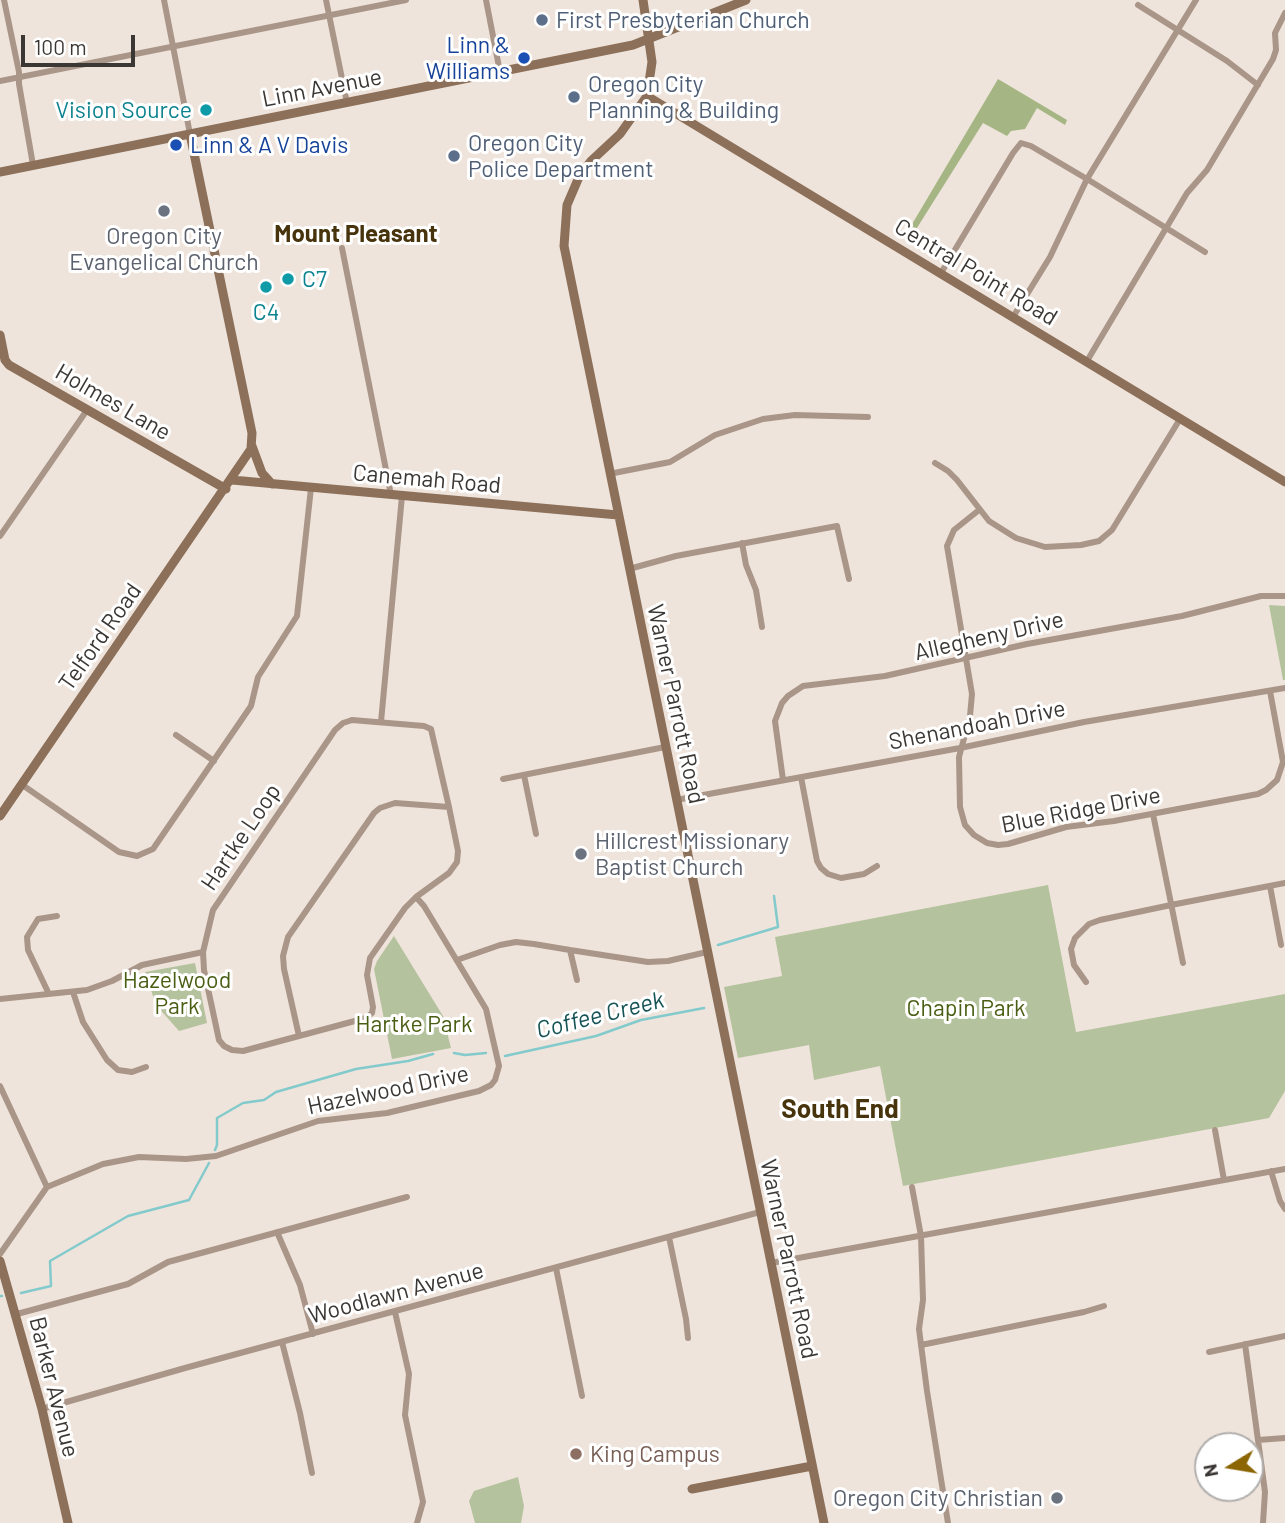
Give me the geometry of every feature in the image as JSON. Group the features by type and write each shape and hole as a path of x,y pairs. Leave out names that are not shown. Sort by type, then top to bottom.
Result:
{"street":[{"path":"4,0 33,165"},
{"path":"164,0 252,446 262,473 272,484"},
{"path":"326,0 347,103"},
{"path":"0,81 406,0"},
{"path":"486,0 500,72"},
{"name":"Warner Parrott Road","path":"643,0 650,39 652,73 647,96 620,134 591,161 579,177 564,216 563,234 628,569 824,1523"},
{"name":"Linn Avenue","path":"0,172 622,48 746,0"},
{"path":"1013,317 1050,257 1087,179 1196,0"},
{"path":"1138,5 1227,61 1258,85"},
{"path":"1087,361 1191,186 1207,170 1273,59 1276,50 1275,33 1285,13"},
{"name":"Central Point Road","path":"647,96 1285,482"},
{"path":"941,273 1021,143 1031,146 1205,251"},
{"path":"342,248 391,495"},
{"name":"Holmes Lane","path":"0,335 5,367 226,489"},
{"path":"0,536 87,410"},
{"path":"609,474 670,461 715,435 763,419 795,415 868,417"},
{"path":"935,463 957,480 979,510 1002,530 1031,544 1056,548 1099,541 1112,530 1180,419"},
{"name":"Telford Road","path":"0,816 248,457 252,446"},
{"name":"Canemah Road","path":"232,480 618,515"},
{"path":"21,784 119,852 137,856 153,849 251,706 258,677 297,616 312,488"},
{"path":"381,722 402,496"},
{"name":"Blue Ridge Drive","path":"979,510 954,530 947,546 971,683 968,727 960,748 962,816 965,825 974,835 988,843 1008,844 1066,827 1258,794 1273,785 1283,762 1270,691"},
{"path":"628,569 676,556 837,526 849,579"},
{"path":"742,543 762,627"},
{"name":"Allegheny Drive","path":"783,780 775,722 782,703 795,690 812,683 885,676 1088,631 1182,616 1261,596 1285,596"},
{"name":"Shenandoah Drive","path":"676,800 960,748 1084,722 1285,688"},
{"name":"Hartke Loop","path":"347,721 381,722 431,729 458,850 457,862 449,873 416,897 396,919 370,958 367,975 372,1013 366,1018 243,1051 232,1050 224,1046 217,1036 207,989 203,952 209,923 219,899 335,730 347,721"},
{"path":"176,735 214,761"},
{"path":"503,779 665,747"},
{"path":"524,775 536,834"},
{"path":"801,777 817,861 821,868 828,874 841,878 864,874 877,866"},
{"path":"299,1036 284,969 283,956 288,937 374,813 388,804 395,803 449,807"},
{"path":"1153,814 1182,962"},
{"path":"1086,982 1078,973 1071,949 1080,931 1100,920 1285,883"},
{"path":"1270,886 1281,945"},
{"name":"Hazelwood Drive","path":"47,1187 117,1160 139,1157 186,1159 216,1156 318,1121 387,1113 479,1091 491,1085 499,1066 491,1028 479,996 416,897"},
{"path":"48,992 29,950 27,937 38,919 57,916"},
{"path":"457,960 485,949 516,942 648,962 668,961 707,952"},
{"path":"570,950 577,980"},
{"path":"0,999 48,992 73,992 103,985 142,965 203,952"},
{"path":"73,992 83,1022 107,1060 118,1070 132,1072 146,1067"},
{"path":"0,1086 47,1187 0,1254"},
{"path":"1215,1130 1224,1180"},
{"path":"771,1263 1285,1169"},
{"path":"1271,1171 1285,1209"},
{"path":"912,1187 921,1236 921,1345 948,1523"},
{"path":"17,1314 122,1286 168,1262 407,1198"},
{"name":"Woodlawn Avenue","path":"42,1409 760,1212"},
{"path":"277,1232 300,1285 313,1334"},
{"path":"668,1237 687,1319 688,1338"},
{"name":"Barker Avenue","path":"0,1261 42,1409 68,1523"},
{"path":"556,1268 582,1396"},
{"path":"921,1345 1104,1306"},
{"path":"395,1312 409,1374 405,1415 423,1502 417,1523"},
{"path":"1209,1352 1285,1336"},
{"path":"282,1342 312,1474"},
{"path":"1245,1344 1257,1432"},
{"path":"1264,1439 1285,1437"},
{"path":"692,1489 812,1466"},
{"path":"1263,1523 1264,1485"}],"green space":[{"path":"998,79 1067,120 1065,125 1037,108 1025,129 1011,131 1007,136 983,123 910,239 905,236"},
{"path":"1269,605 1285,606 1285,680 1283,680"},
{"name":"Chapin Park","path":"1048,885 1076,1032 1285,994 1285,1091 1269,1118 903,1186 880,1066 814,1080 809,1045 738,1058 724,987 782,976 775,937"},
{"name":"Hartke Park","path":"394,936 443,1016 451,1048 392,1059 374,969"},
{"name":"Hazelwood Park","path":"195,963 207,1023 179,1031 156,1005 145,972"},
{"path":"518,1477 524,1506 521,1523 475,1523 469,1501 474,1491"}],"waterway":[{"name":"Coffee Creek","path":"718,945 778,927 774,896"},
{"name":"Coffee Creek","path":"505,1056 596,1036 641,1020 704,1008"},
{"name":"Coffee Creek","path":"454,1053 486,1053"},
{"name":"Coffee Creek","path":"215,1150 217,1118 243,1103 264,1100 276,1092 356,1069 433,1054"},
{"name":"Coffee Creek","path":"21,1293 51,1286 50,1261 128,1216 189,1200 209,1163"}],"place":[{"name":"First Presbyterian Church","path":"542,20"},
{"name":"Linn & Williams","path":"524,58"},
{"name":"Oregon City Planning & Building","path":"574,97"},
{"name":"Vision Source","path":"206,110"},
{"name":"Linn & A V Davis","path":"176,145"},
{"name":"Oregon City Police Department","path":"454,156"},
{"name":"Oregon City Evangelical Church","path":"164,211"},
{"name":"C7","path":"288,279"},
{"name":"C4","path":"266,287"},
{"name":"Hillcrest Missionary Baptist Church","path":"581,854"},
{"name":"King Campus","path":"576,1454"},
{"name":"Oregon City Christian","path":"1057,1498"}],"district":[{"name":"Mount Pleasant","path":"356,234"},
{"name":"South End","path":"840,1109"}]}
